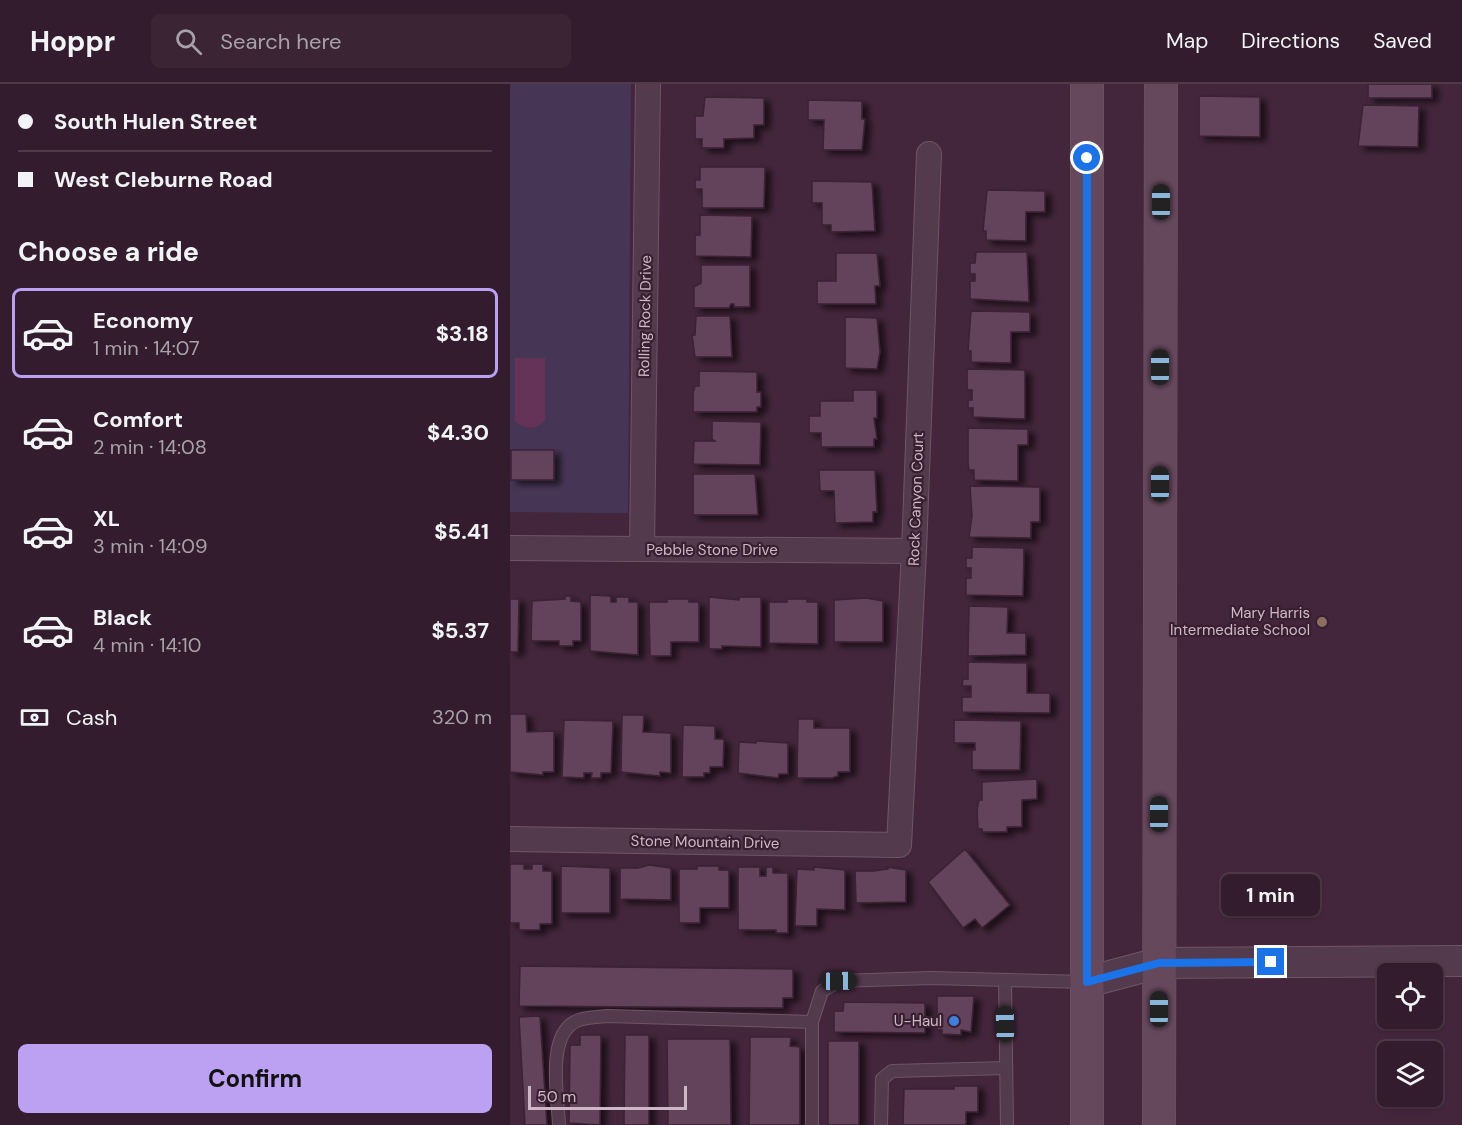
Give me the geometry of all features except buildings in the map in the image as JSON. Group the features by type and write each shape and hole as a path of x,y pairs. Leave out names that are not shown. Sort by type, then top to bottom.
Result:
{"main road":[{"path":"1087,84 1087,1125"},
{"path":"1159,1125 1161,84"}],"street":[{"name":"Rolling Rock Drive","path":"642,549 648,84"},
{"name":"Rock Canyon Court","path":"899,845 914,551 929,154"},
{"name":"Pebble Stone Drive","path":"510,548 914,551"},
{"name":"Stone Mountain Drive","path":"510,839 899,845"},
{"path":"1087,982 1159,963 1462,961"}],"lane":[{"path":"1005,980 1007,1125"},
{"path":"812,1125 812,1022 822,991 839,981 1087,982"},
{"path":"559,1125 556,1047 565,1030 578,1020 607,1016 812,1022"},
{"path":"881,1125 882,1079 892,1071 1006,1068"}],"shaded area":[{"path":"510,84 631,84 628,513 510,512"},
{"path":"515,358 545,358 545,421 530,428 515,421"}],"place":[{"name":"Mary Harris Intermediate School","path":"1322,622"},
{"name":"U-Haul","path":"954,1021"}],"route":[{"path":"1087,158 1087,982 1159,963 1271,962"}]}
